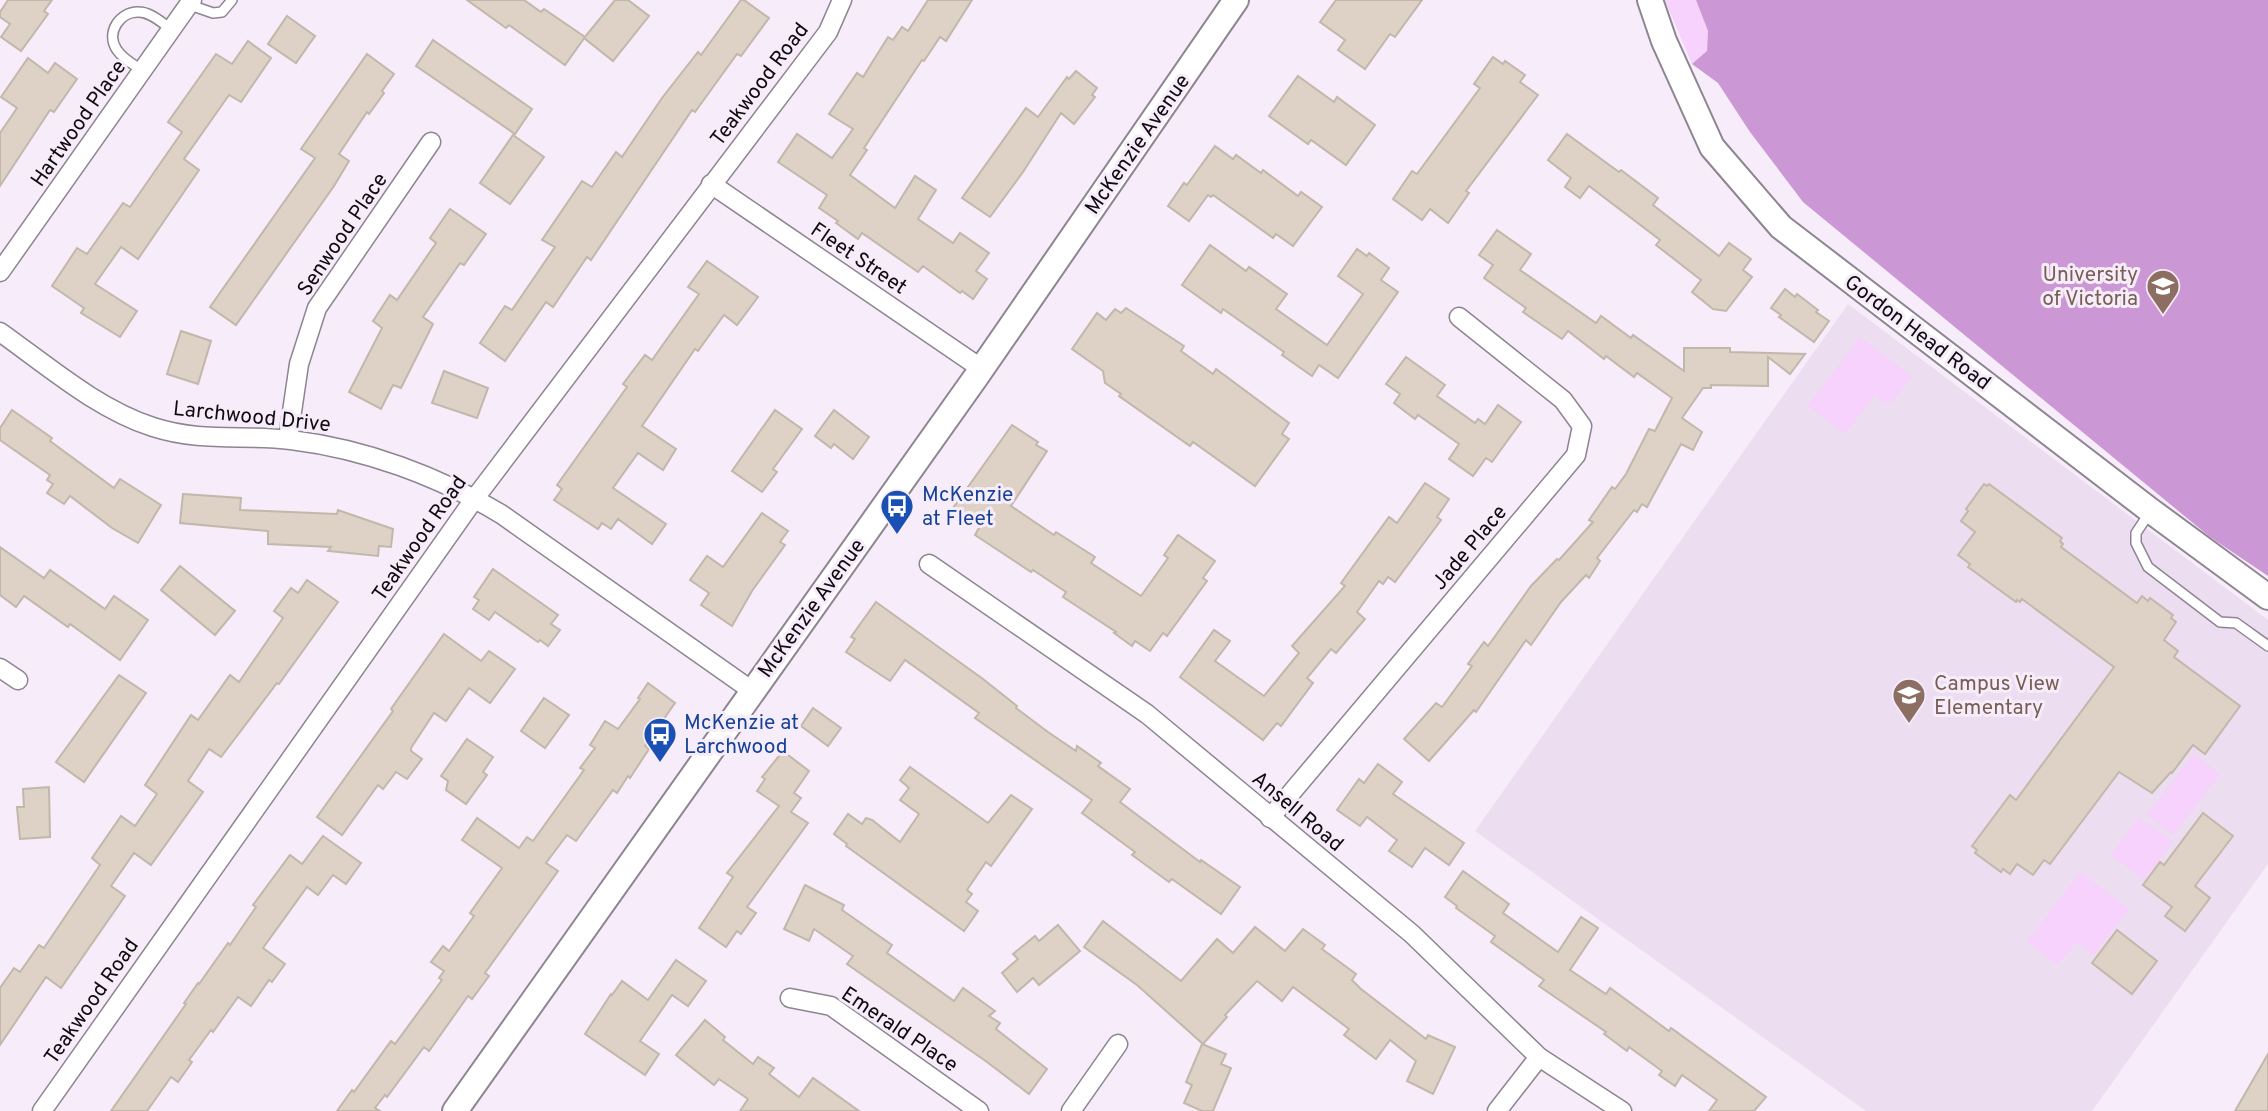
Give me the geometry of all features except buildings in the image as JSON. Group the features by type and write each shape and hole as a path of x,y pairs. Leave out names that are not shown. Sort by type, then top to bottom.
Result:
{"main road":[{"name":"McKenzie Avenue","path":"455,1111 982,369 1236,0"},
{"name":"Gordon Head Road","path":"1650,0 1664,41 1712,147 1781,227 2151,511 2268,597"}],"street":[{"name":"Teakwood Road","path":"42,1111 475,498 828,32 842,0"},
{"name":"Hartwood Place","path":"0,272 191,2"},
{"name":"Senwood Place","path":"288,439 299,364 317,308 431,142"},
{"name":"Fleet Street","path":"711,184 982,369"},
{"name":"Jade Place","path":"1270,818 1576,456 1582,426 1563,400 1459,317"},
{"name":"Larchwood Drive","path":"0,332 117,412 153,427 186,436 288,439 336,448 416,472 475,498 751,691"},
{"name":"Ansell Road","path":"929,564 1147,714 1412,933 1539,1056 1622,1111"},
{"path":"0,667 18,680"},
{"name":"Emerald Place","path":"790,998 831,1006 979,1111"},
{"path":"1071,1111 1118,1044"},
{"path":"1497,1111 1539,1056"}],"lane":[{"path":"191,2 212,13 222,12 232,0"},
{"path":"143,71 116,48 112,34 117,21 128,13 142,11 173,30"},
{"path":"2151,511 2136,533 2136,543 2148,567 2220,622 2236,623 2268,646"}],"shaded area":[{"path":"1665,0 1696,0 1708,31 1707,52 1692,64"},
{"name":"University of Victoria","path":"1696,0 2268,0 2268,576 2210,537 1803,202 1750,132 1718,83 1692,64 1707,51 1708,31"},
{"name":"Campus View Elementary","path":"1848,304 2268,620 2268,864 2092,1111 1866,1111 1475,831"},
{"path":"1860,337 1912,376 1892,402 1885,403 1875,395 1845,434 1808,406"},
{"path":"2194,754 2220,774 2173,835 2147,815"},
{"path":"2139,817 2173,842 2144,880 2111,855"},
{"path":"2080,872 2129,909 2094,955 2077,942 2058,965 2027,942"}],"place":[{"name":"University of Victoria","path":"2163,316"},
{"name":"McKenzie at Fleet","path":"897,536"},
{"name":"Campus View Elementary","path":"1909,725"},
{"name":"McKenzie at Larchwood","path":"660,764"}]}
